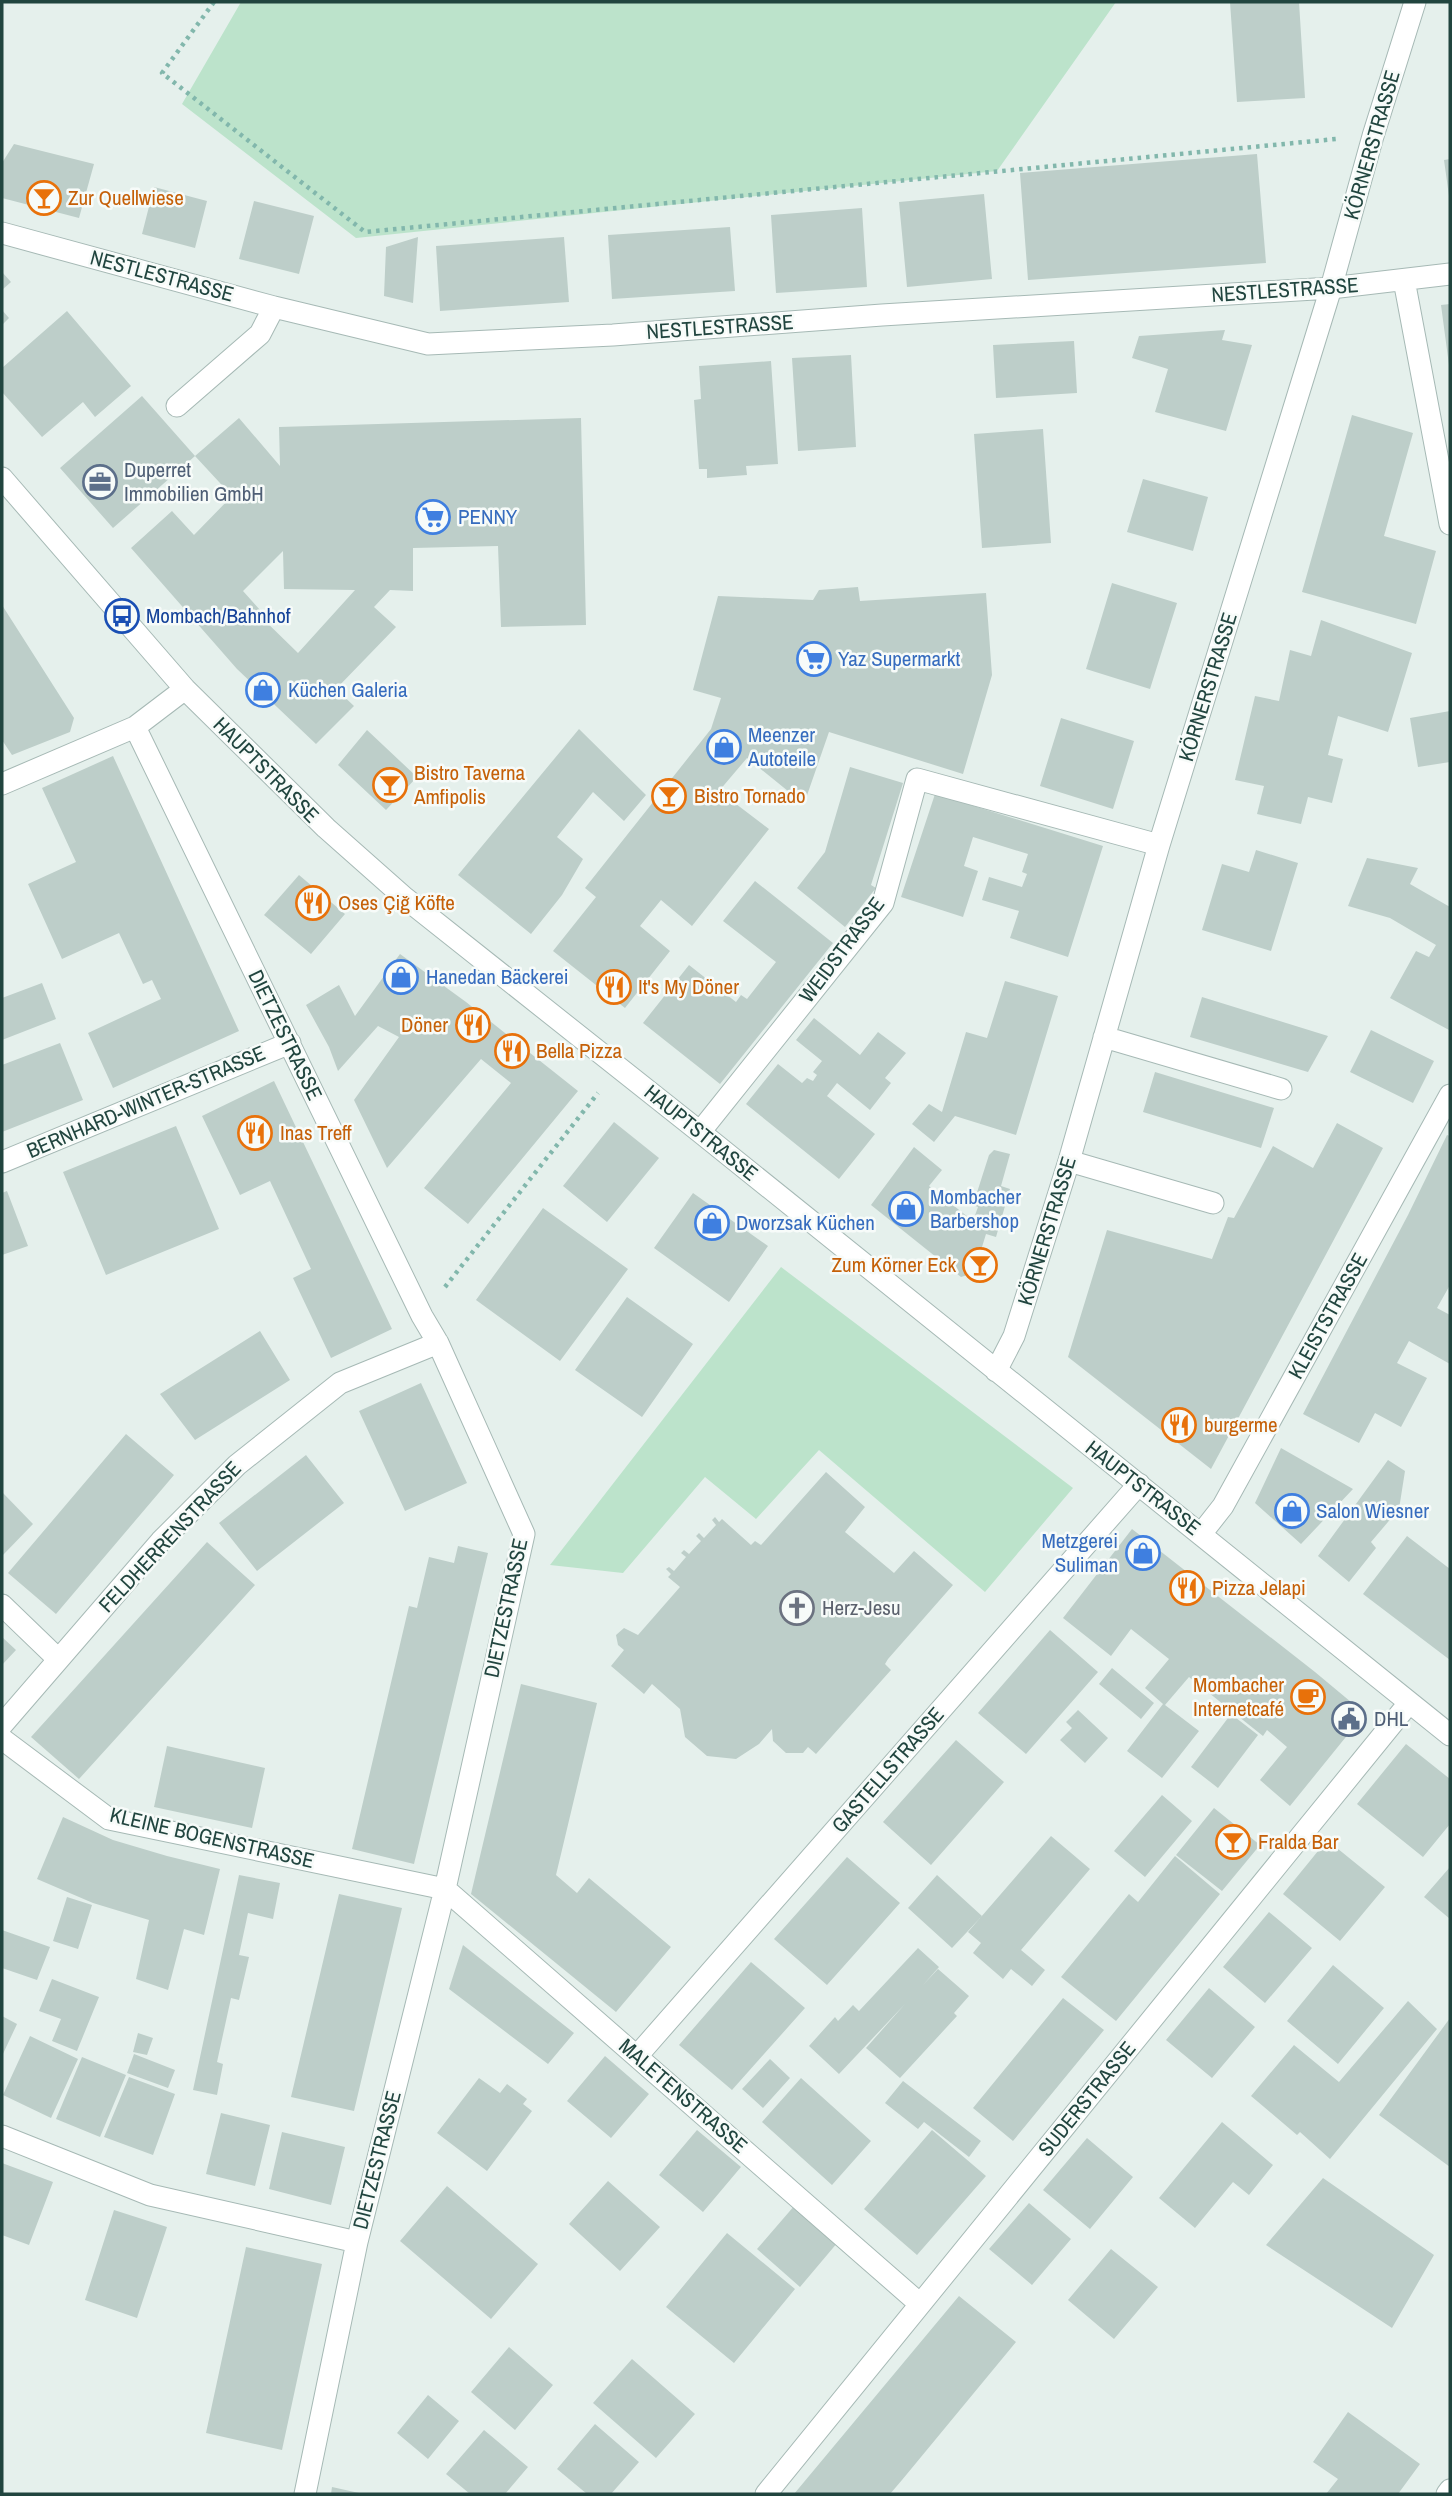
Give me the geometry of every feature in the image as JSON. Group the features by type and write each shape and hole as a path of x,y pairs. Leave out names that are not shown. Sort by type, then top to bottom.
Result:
{"street":[{"name":"KÖRNERSTRASSE","path":"996,1371 1014,1336 1069,1161 1159,845 1331,288 1373,135 1415,2"},
{"name":"NESTLESTRASSE","path":"2,233 274,307 428,344 613,335 882,315 1331,288 1450,274"},
{"path":"1404,280 1450,524"},
{"path":"177,406 260,334 274,307"},
{"name":"HAUPTSTRASSE","path":"2,478 185,689 326,828 395,890 1450,1735"},
{"path":"2,784 135,727 185,689"},
{"name":"DIETZESTRASSE","path":"135,727 422,1316 438,1343 524,1534 445,1889 357,2242 305,2494"},
{"name":"WEIDSTRASSE","path":"700,1132 883,903 917,779 1159,845"},
{"path":"1104,1037 1281,1089"},
{"name":"BERNHARD-WINTER-STRASSE","path":"2,1162 290,1043"},
{"name":"KLEISTSTRASSE","path":"1201,1534 1223,1506 1450,1095"},
{"path":"1069,1161 1213,1203"},
{"name":"FELDHERRENSTRASSE","path":"2,1725 161,1541 237,1465 340,1383 438,1343"},
{"name":"GASTELLSTRASSE","path":"637,2056 1139,1484"},
{"path":"2,1605 58,1659"},
{"name":"SUDERSTRASSE","path":"766,2494 1409,1703"},
{"name":"KLEINE BOGENSTRASSE","path":"2,1739 110,1819 445,1889"},
{"name":"MALETENSTRASSE","path":"445,1889 920,2304"},
{"path":"2,2136 150,2195 357,2242"},
{"path":"1447,2494 1450,2490"}],"path":[{"path":"214,2 162,73 365,232 1373,135"},
{"path":"422,1316 601,1090"}],"green space":[{"path":"241,2 1116,2 997,171 356,238 182,104"},
{"path":"781,1267 1073,1488 985,1592 819,1450 756,1519 705,1477 623,1573 550,1565"}],"building":[{"path":"1230,2 1299,2 1305,98 1237,102"},
{"path":"14,144 94,164 79,218 2,198 2,163"},
{"path":"1257,154 1266,263 1028,280 1020,173"},
{"path":"1450,159 1450,196 1449,196 1444,160"},
{"path":"154,187 207,201 195,248 142,234"},
{"path":"984,194 992,279 907,287 899,202"},
{"path":"254,201 314,216 299,274 239,259"},
{"path":"862,208 867,287 776,293 771,215"},
{"path":"730,227 735,291 612,299 608,235"},
{"path":"418,237 413,303 384,296 386,247"},
{"path":"564,237 569,302 440,311 436,246"},
{"path":"2,272 11,282 2,290"},
{"path":"1450,304 1450,365 1449,365 1441,305"},
{"path":"2,310 9,318 2,325"},
{"path":"67,311 131,386 95,417 83,402 42,437 2,392 2,368"},
{"path":"1225,330 1222,340 1252,345 1226,431 1155,412 1168,369 1132,358 1139,336"},
{"path":"1074,341 1077,393 996,398 993,345"},
{"path":"851,355 856,447 798,451 792,358"},
{"path":"771,361 778,464 746,466 747,475 707,478 707,469 699,469 694,400 701,399 699,366"},
{"path":"142,396 195,456 113,528 60,468"},
{"path":"1352,415 1413,433 1384,536 1436,551 1416,624 1302,592"},
{"name":"PENNY","path":"239,418 280,466 279,427 581,418 586,625 501,627 498,546 413,548 413,591 390,590 374,607 396,627 336,689 354,706 316,744 237,669 131,548 172,511 194,535 232,496 195,456","holes":["283,551 284,589 355,590 298,653 257,613 260,610 243,591"]},
{"path":"1043,429 1051,543 982,548 974,434"},
{"path":"1143,479 1208,497 1193,551 1127,532"},
{"path":"1112,583 1177,603 1150,689 1086,669"},
{"path":"858,587 860,601 986,593 992,675 963,774 829,732 804,804 747,758 719,791 769,829 692,926 661,900 640,926 670,951 625,1008 553,951 596,897 585,888 711,729 721,698 693,690 718,596 813,600 819,590"},
{"path":"2,605 74,718 70,732 12,755 2,740"},
{"path":"1321,620 1412,653 1388,732 1338,716 1328,755 1343,759 1332,803 1308,797 1301,824 1257,814 1264,786 1235,780 1255,696 1279,701 1290,650 1311,656"},
{"path":"1450,711 1450,762 1418,767 1410,718"},
{"path":"1061,718 1134,741 1113,809 1040,786"},
{"path":"579,729 646,795 624,821 593,792 557,837 583,859 562,895 531,934 458,875"},
{"path":"367,730 417,777 386,810 338,765"},
{"path":"113,756 239,1031 113,1088 88,1033 161,999 152,980 143,984 119,933 62,959 28,884 76,862 42,788"},
{"path":"850,767 903,783 871,885 876,888 845,927 797,888 825,852"},
{"path":"935,794 1103,846 1068,957 1010,938 1019,911 982,900 989,877 1022,887 1027,874 1022,872 1028,854 973,837 964,866 978,871 963,917 901,897"},
{"path":"1256,850 1298,863 1271,951 1202,930 1222,864 1249,872"},
{"path":"1367,858 1418,868 1410,884 1450,907 1449,1030 1390,998 1416,951 1429,957 1436,945 1390,918 1348,906"},
{"path":"299,875 345,914 311,954 264,915"},
{"path":"755,881 833,943 720,1084 643,1023 689,965 736,1002 741,995 747,999 776,962 723,921"},
{"path":"400,954 466,1002 578,1091 468,1224 424,1188 511,1083 481,1059 387,1168 354,1100 399,1037 378,1026 338,1071 329,1047 306,1005 339,985 355,1016"},
{"path":"1005,981 1058,996 1016,1135 955,1116 934,1142 912,1124 929,1104 942,1112 966,1032 987,1038"},
{"path":"42,983 56,1019 2,1040 2,998"},
{"path":"1202,997 1328,1036 1308,1072 1190,1037"},
{"path":"814,1018 860,1055 878,1032 906,1053 885,1078 891,1083 870,1110 837,1083 827,1096 875,1134 839,1179 746,1104 778,1064 802,1083 807,1078 813,1081 817,1075 813,1072 822,1061 796,1040"},
{"path":"1371,1030 1434,1061 1413,1103 1350,1072"},
{"path":"60,1043 83,1100 2,1132 2,1065"},
{"path":"1155,1072 1274,1108 1261,1148 1143,1112"},
{"path":"274,1081 392,1329 331,1358 293,1278 311,1269 270,1181 240,1195 202,1116"},
{"path":"614,1122 659,1158 607,1222 563,1186"},
{"path":"1337,1123 1383,1148 1211,1469 1068,1357 1107,1230 1212,1259 1228,1217 1234,1218 1273,1146 1313,1168"},
{"path":"176,1126 219,1229 106,1275 63,1172"},
{"path":"1447,1135 1450,1136 1450,1285 1437,1308 1450,1315 1450,1364 1409,1341 1397,1363 1427,1378 1401,1427 1375,1413 1359,1443 1303,1414"},
{"path":"914,1147 942,1170 929,1186 973,1221 978,1207 973,1205 989,1155 994,1150 1010,1154 1001,1186 1010,1189 996,1237 986,1234 974,1273 961,1277 871,1205"},
{"path":"7,1191 28,1246 2,1255 2,1193"},
{"path":"693,1193 768,1246 729,1302 654,1248"},
{"path":"543,1208 628,1269 560,1361 476,1300"},
{"path":"627,1297 693,1344 642,1417 575,1370"},
{"path":"260,1331 290,1380 195,1440 160,1394"},
{"path":"421,1383 467,1483 405,1511 359,1411"},
{"path":"126,1434 174,1475 56,1614 8,1573"},
{"path":"1281,1448 1353,1489 1301,1544 1255,1503"},
{"path":"306,1455 344,1503 257,1571 219,1523"},
{"path":"1388,1460 1405,1471 1399,1509 1371,1542 1376,1548 1349,1582 1318,1556"},
{"name":"Herz-Jesu","path":"826,1472 865,1507 845,1532 894,1573 914,1551 953,1585 888,1659 885,1664 891,1670 816,1754 808,1747 803,1753 786,1753 773,1741 772,1729 759,1744 736,1759 707,1756 685,1737 680,1709 652,1684 644,1694 611,1666 624,1650 618,1645 616,1635 624,1628 638,1635 680,1587 668,1577 671,1574 666,1569 669,1567 674,1571 686,1557 681,1553 684,1550 689,1554 701,1541 696,1536 699,1533 704,1538 716,1525 712,1520 715,1517 719,1522 722,1519 751,1545 755,1541 761,1545"},
{"path":"2,1492 33,1524 2,1556"},
{"path":"1132,1529 1357,1707 1361,1716 1358,1722 1290,1806 1260,1780 1287,1747 1267,1730 1263,1736 1189,1677 1165,1705 1199,1731 1162,1778 1127,1751 1163,1704 1145,1688 1169,1659 1131,1629 1111,1656 1063,1618"},
{"path":"1407,1536 1450,1569 1450,1660 1363,1594"},
{"path":"207,1542 255,1585 79,1779 31,1737"},
{"path":"458,1546 488,1553 414,1864 352,1849 409,1606 417,1608 429,1557 454,1563"},
{"path":"1050,1630 1098,1672 1026,1754 978,1713"},
{"path":"2,1637 16,1650 2,1665"},
{"path":"1112,1668 1154,1703 1141,1719 1099,1684"},
{"path":"521,1684 597,1703 556,1875 577,1893 589,1878 671,1947 616,2012 471,1894"},
{"path":"1078,1710 1108,1738 1085,1763 1060,1740 1072,1728 1066,1722"},
{"path":"1231,1714 1258,1735 1218,1788 1191,1767"},
{"path":"956,1740 1004,1782 931,1865 883,1822"},
{"path":"1406,1744 1450,1779 1450,1824 1423,1857 1357,1804"},
{"path":"167,1746 265,1768 252,1828 154,1807"},
{"path":"1162,1795 1192,1821 1145,1877 1114,1851"},
{"path":"1214,1808 1260,1845 1222,1891 1176,1855"},
{"path":"63,1817 113,1840 220,1869 204,1935 184,1929 168,1990 136,1979 149,1920 93,1903 37,1879"},
{"path":"1051,1836 1090,1869 1021,1950 1045,1970 1032,1986 1011,1969 1003,1979 973,1953 981,1943 968,1932"},
{"path":"1327,1840 1385,1887 1340,1941 1283,1894"},
{"path":"1175,1856 1220,1894 1116,2021 1061,1977 1129,1894 1138,1902"},
{"path":"847,1857 900,1903 827,1985 774,1939"},
{"path":"1450,1867 1450,1919 1424,1897"},
{"path":"239,1875 280,1883 273,1919 248,1913 239,1955 249,1957 239,2000 231,1998 217,2062 223,2064 217,2095 193,2090"},
{"path":"937,1875 982,1916 952,1948 908,1908"},
{"path":"339,1894 402,1908 354,2111 291,2097"},
{"path":"67,1897 92,1905 78,1949 53,1941"},
{"path":"1269,1912 1312,1948 1265,2003 1223,1967"},
{"path":"2,1930 50,1947 37,1980 2,1968"},
{"path":"463,1945 574,2033 548,2064 449,1989"},
{"path":"918,1948 939,1967 923,1985 938,1969 969,1996 954,2013 957,2016 900,2078 866,2048 905,2004 839,2074 809,2046 835,2017 838,2021 853,2005 859,2011"},
{"path":"751,1962 805,2008 732,2090 679,2045"},
{"path":"1333,1965 1384,2008 1338,2064 1287,2021"},
{"path":"52,1979 99,1997 77,2051 52,2041 61,2019 39,2011"},
{"path":"1209,1988 1255,2027 1212,2078 1166,2040"},
{"path":"1063,1998 1104,2030 1013,2141 973,2108"},
{"path":"1408,2001 1437,2029 1330,2159 1300,2132 1297,2135 1251,2096 1294,2045 1339,2082"},
{"path":"2,2016 17,2024 2,2056"},
{"path":"1450,2018 1450,2167 1379,2115"},
{"path":"138,2033 153,2038 147,2055 133,2052"},
{"path":"30,2036 78,2059 51,2118 3,2095"},
{"path":"134,2054 175,2070 168,2088 127,2073"},
{"path":"605,2056 649,2094 611,2138 567,2101"},
{"path":"82,2057 126,2075 100,2137 56,2119"},
{"path":"770,2059 790,2078 763,2108 742,2089"},
{"path":"129,2077 175,2094 153,2155 104,2137"},
{"path":"479,2078 500,2093 507,2084 527,2099 523,2104 532,2111 487,2171 437,2133"},
{"path":"801,2078 871,2141 832,2185 762,2122"},
{"path":"903,2081 981,2141 969,2157 924,2122 918,2129 885,2103"},
{"path":"221,2113 270,2125 255,2186 206,2174"},
{"path":"1222,2122 1273,2165 1249,2195 1233,2182 1195,2228 1159,2198"},
{"path":"697,2130 741,2167 703,2212 659,2175"},
{"path":"932,2130 986,2176 917,2255 864,2209"},
{"path":"282,2132 345,2147 331,2205 269,2189"},
{"path":"1087,2138 1133,2177 1090,2229 1043,2190"},
{"path":"2,2163 53,2182 29,2245 2,2235"},
{"path":"1323,2178 1434,2255 1392,2328 1266,2245"},
{"path":"608,2181 660,2227 620,2271 569,2224"},
{"path":"447,2186 538,2264 491,2319 400,2241"},
{"path":"1029,2203 1071,2239 1032,2285 989,2249"},
{"path":"795,2205 838,2242 800,2287 757,2249"},
{"path":"114,2210 167,2227 137,2318 85,2300"},
{"path":"727,2233 795,2289 734,2363 666,2307"},
{"path":"246,2247 322,2264 282,2450 206,2433"},
{"path":"1111,2249 1158,2287 1114,2339 1068,2300"},
{"path":"959,2296 1016,2342 902,2480 890,2494 794,2494"},
{"path":"509,2347 553,2385 515,2430 471,2392"},
{"path":"632,2359 695,2414 656,2458 593,2403"},
{"path":"428,2395 459,2421 428,2459 397,2433"},
{"path":"1348,2412 1420,2464 1398,2494 1326,2494 1338,2479 1313,2462"},
{"path":"595,2424 639,2462 611,2494 587,2494 557,2469"},
{"path":"484,2430 528,2467 505,2494 470,2494 446,2474"},
{"path":"332,2487 359,2493 359,2494 331,2494"}],"place":[{"name":"Zur Quellwiese","path":"44,198"},
{"name":"Duperret Immobilien GmbH","path":"100,482"},
{"name":"PENNY","path":"433,517"},
{"name":"Mombach/Bahnhof","path":"122,616"},
{"name":"Yaz Supermarkt","path":"814,659"},
{"name":"Küchen Galeria","path":"263,690"},
{"name":"Meenzer Autoteile","path":"724,747"},
{"name":"Bistro Taverna Amfipolis","path":"390,785"},
{"name":"Bistro Tornado","path":"669,796"},
{"name":"Oses Çiğ Köfte","path":"313,903"},
{"name":"Hanedan Bäckerei","path":"401,977"},
{"name":"It's My Döner","path":"614,987"},
{"name":"Döner","path":"473,1025"},
{"name":"Bella Pizza","path":"512,1051"},
{"name":"Inas Treff","path":"255,1133"},
{"name":"Mombacher Barbershop","path":"906,1209"},
{"name":"Dworzsak Küchen","path":"712,1223"},
{"name":"Zum Körner Eck","path":"980,1265"},
{"name":"burgerme","path":"1179,1425"},
{"name":"Salon Wiesner","path":"1292,1511"},
{"name":"Metzgerei Suliman","path":"1143,1553"},
{"name":"Pizza Jelapi","path":"1187,1588"},
{"name":"Herz-Jesu","path":"797,1608"},
{"name":"Mombacher Internetcafé","path":"1308,1697"},
{"name":"DHL","path":"1349,1719"},
{"name":"Fralda Bar","path":"1233,1842"}]}
